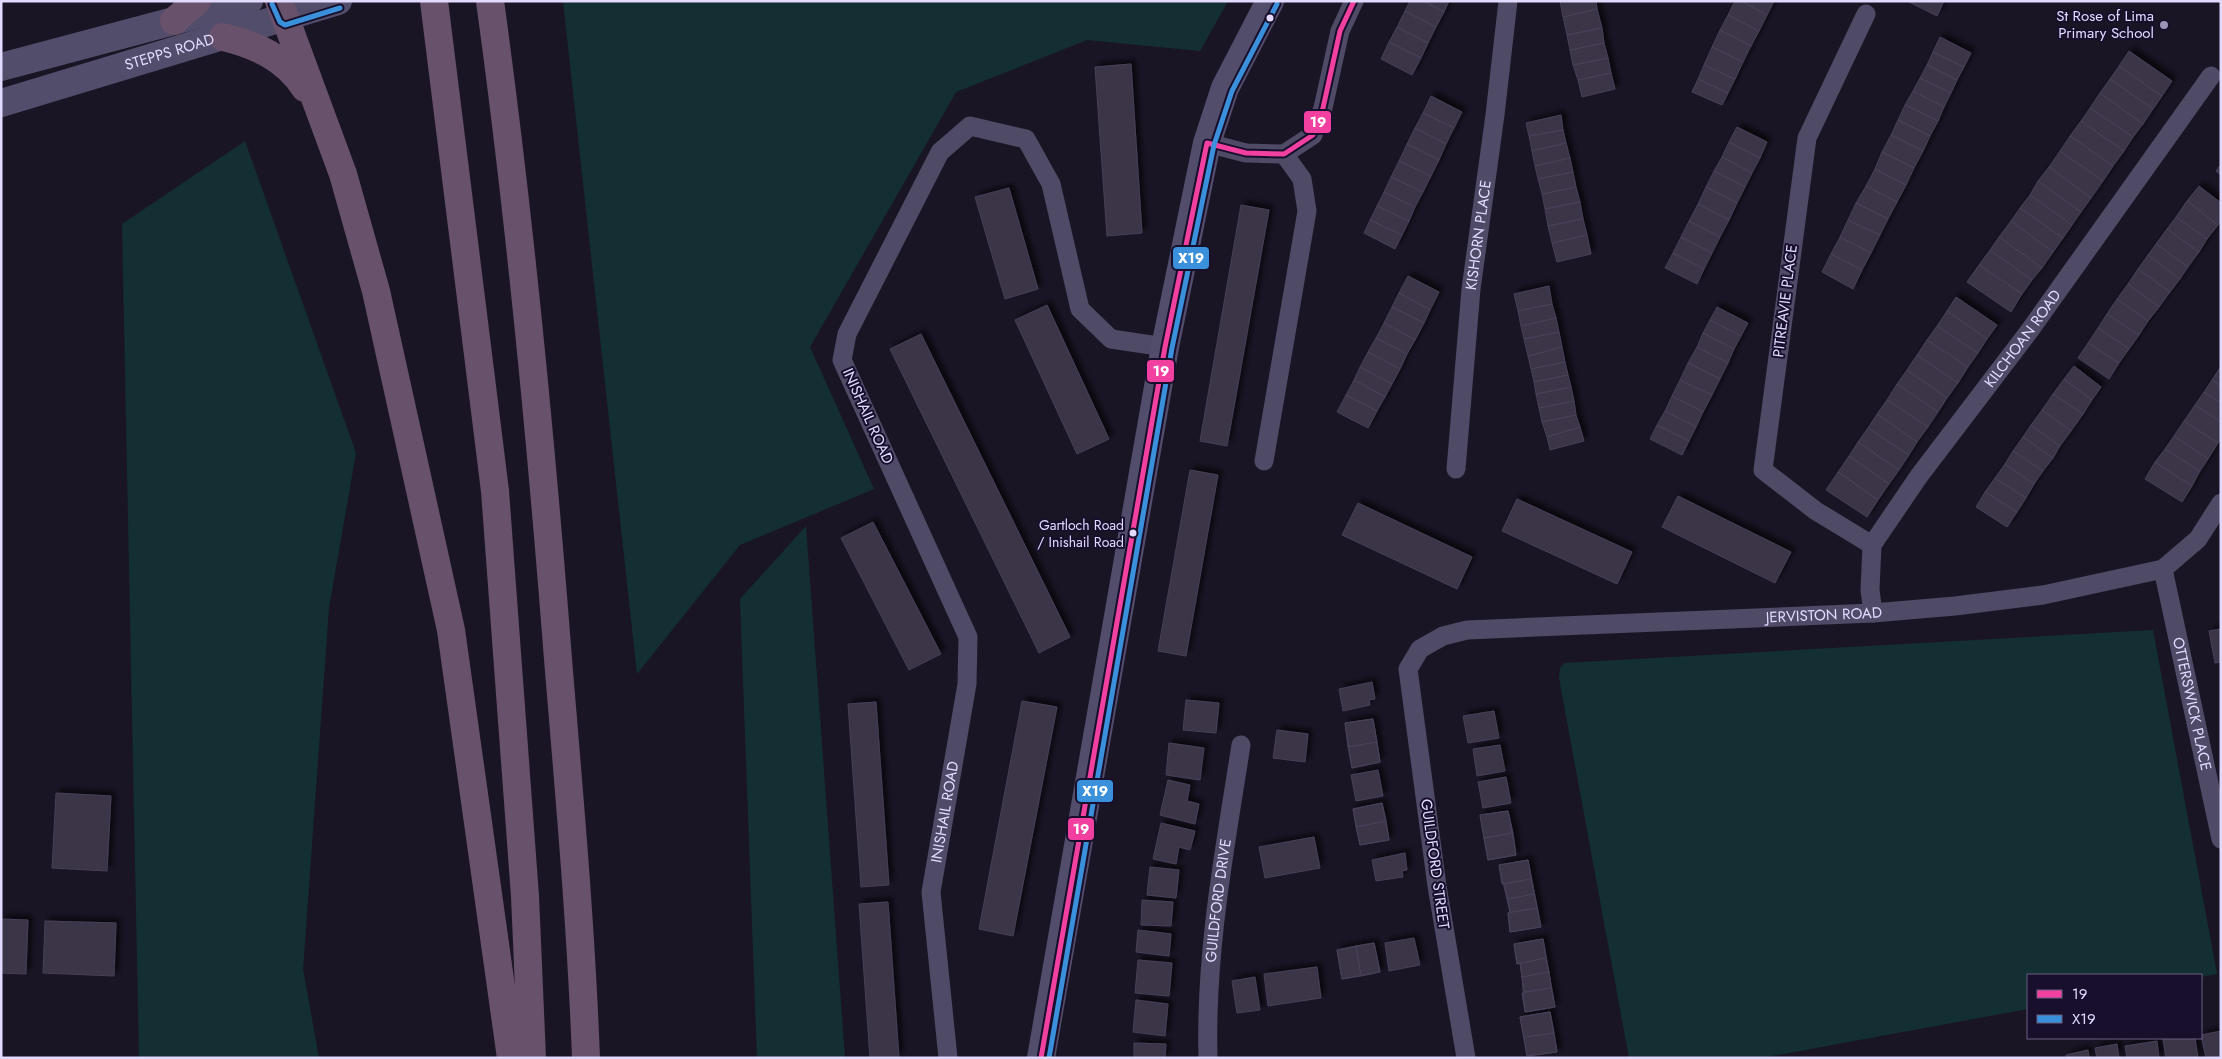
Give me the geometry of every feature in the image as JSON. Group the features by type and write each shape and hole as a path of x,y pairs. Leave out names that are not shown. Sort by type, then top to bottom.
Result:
{"highway":[{"path":"174,21 197,1"},
{"path":"434,1 494,491 525,896 532,1058"},
{"path":"490,1 507,121 544,485 582,960 586,1058"},
{"path":"504,1 507,121"},
{"path":"283,10 342,174 376,291 451,630 511,1058"},
{"path":"223,37 248,43 283,62 302,84 320,113"}],"main road":[{"name":"STEPPS ROAD","path":"1,68 249,1"},
{"name":"STEPPS ROAD","path":"1,103 223,37 283,10 338,1"},
{"path":"1041,1058 1165,347 1207,143 1225,88 1270,1"}],"street":[{"path":"1207,143 1246,153 1284,154 1313,135 1323,108 1340,31 1354,1"},
{"name":"KISHORN PLACE","path":"1456,469 1472,289 1496,115 1508,1"},
{"name":"PITREAVIE PLACE","path":"1866,14 1806,138 1763,470 1816,511 1872,545"},
{"name":"KILCHOAN ROAD","path":"1872,545 1919,476 2030,330 2212,76"},
{"name":"INISHAIL ROAD","path":"948,1058 931,892 967,684 968,637 842,360 847,334 940,152 970,126 1026,139 1051,184 1080,309 1111,340 1165,347"},
{"path":"1264,460 1307,211 1302,179 1284,154"},
{"name":"JERVISTON ROAD","path":"1408,669 1420,649 1443,636 1467,630 1872,613 2043,596 2163,569 2198,539 2221,503"},
{"path":"1872,545 1870,590 1872,613"},
{"name":"OTTERSWICK PLACE","path":"2163,569 2221,839"},
{"name":"GUILDFORD STREET","path":"1408,669 1437,886 1466,1058"},
{"name":"GUILDFORD DRIVE","path":"1208,1058 1207,1022 1215,914 1241,744"}],"green space":[{"path":"563,1 1228,1 1200,51 1087,40 956,92 810,347 874,489 740,545 637,674"},
{"path":"245,141 356,453 329,608 303,969 319,1058 139,1058 122,224"},
{"path":"806,526 845,1058 757,1058 740,599"},
{"path":"2153,630 2217,974 2202,977 2202,974 2027,974 2027,1009 1761,1058 1629,1058 1559,678 1560,668 1564,663"}],"building":[{"path":"1410,1 1424,1 1444,12 1436,27 1405,11"},
{"path":"1424,1 1449,1 1444,12"},
{"path":"1560,1 1596,1 1597,9 1563,17"},
{"path":"1735,1 1741,1 1767,15 1759,31 1728,15"},
{"path":"1741,1 1774,1 1767,15"},
{"path":"1907,1 1944,1 1937,16"},
{"path":"1597,9 1602,28 1567,35 1563,17"},
{"path":"1405,11 1436,27 1428,43 1397,27"},
{"path":"1728,15 1759,31 1751,46 1720,30"},
{"path":"1397,27 1428,43 1421,58 1389,42"},
{"path":"1602,28 1604,43 1570,50 1567,35"},
{"path":"1720,30 1751,46 1743,62 1712,47"},
{"path":"1940,37 1971,53 1964,67 1933,52"},
{"path":"1389,42 1421,58 1412,75 1381,59"},
{"path":"1604,43 1608,58 1573,65 1570,50"},
{"path":"1712,47 1743,62 1735,79 1704,65"},
{"path":"2129,51 2172,81 2162,96 2119,66"},
{"path":"1933,52 1964,67 1957,80 1927,65"},
{"path":"1608,58 1611,73 1578,80 1573,65"},
{"path":"1131,64 1142,233 1107,236 1095,67"},
{"path":"1704,65 1735,79 1728,93 1698,79"},
{"path":"1927,65 1957,80 1951,93 1920,78"},
{"path":"2119,66 2162,96 2153,109 2110,79"},
{"path":"1611,73 1615,89 1582,97 1578,80"},
{"path":"1920,78 1951,93 1944,107 1913,91"},
{"path":"1698,79 1728,93 1722,105 1692,92"},
{"path":"2110,79 2153,109 2143,124 2100,93"},
{"path":"1913,91 1944,107 1938,121 1905,105"},
{"path":"2100,93 2143,124 2133,137 2090,108"},
{"path":"1431,96 1462,112 1454,128 1423,113"},
{"path":"1905,105 1938,121 1930,136 1898,120"},
{"path":"2090,108 2133,137 2124,151 2081,121"},
{"path":"1423,113 1454,128 1446,144 1415,128"},
{"path":"1561,115 1563,130 1529,136 1526,123"},
{"path":"1898,120 1930,136 1923,151 1891,135"},
{"path":"2081,121 2124,151 2113,166 2070,136"},
{"path":"1737,127 1767,142 1760,158 1729,142"},
{"path":"1415,128 1446,144 1439,160 1407,144"},
{"path":"1563,130 1566,143 1532,151 1529,136"},
{"path":"1891,135 1923,151 1914,168 1882,152"},
{"path":"2070,136 2113,166 2103,181 2060,151"},
{"path":"1729,142 1760,158 1752,173 1722,157"},
{"path":"1566,143 1570,158 1535,166 1532,151"},
{"path":"1407,144 1439,160 1431,176 1399,161"},
{"path":"2060,151 2103,181 2091,198 2049,167"},
{"path":"1882,152 1914,168 1906,185 1875,169"},
{"path":"1722,157 1752,173 1745,187 1714,171"},
{"path":"1570,158 1573,172 1538,179 1535,166"},
{"path":"1399,161 1431,176 1423,192 1391,177"},
{"path":"2221,164 2221,175 2216,171"},
{"path":"2049,167 2091,198 2081,212 2038,181"},
{"path":"1875,169 1906,185 1897,202 1866,186"},
{"path":"1714,171 1745,187 1737,203 1706,187"},
{"path":"1573,172 1576,187 1542,194 1538,179"},
{"path":"1391,177 1423,192 1415,207 1384,192"},
{"path":"2038,181 2081,212 2072,225 2030,195"},
{"path":"1866,186 1897,202 1888,219 1856,203"},
{"path":"2199,186 2221,203 2221,222 2218,225 2187,201"},
{"path":"1576,187 1580,202 1545,209 1542,194"},
{"path":"1706,187 1737,203 1729,220 1698,204"},
{"path":"1009,188 1038,289 1005,299 975,197"},
{"path":"1384,192 1415,207 1409,221 1377,206"},
{"path":"2030,195 2072,225 2063,238 2020,208"},
{"path":"2187,201 2218,225 2207,239 2176,217"},
{"path":"1580,202 1583,219 1548,226 1545,209"},
{"path":"1856,203 1888,219 1880,235 1848,220"},
{"path":"1698,204 1729,220 1720,237 1689,221"},
{"path":"1241,205 1269,210 1227,446 1200,441"},
{"path":"1377,206 1409,221 1402,235 1370,220"},
{"path":"2020,208 2063,238 2053,252 2011,221"},
{"path":"2176,217 2207,239 2199,252 2167,229"},
{"path":"1583,219 1587,235 1552,243 1548,226"},
{"path":"1370,220 1402,235 1395,249 1364,233"},
{"path":"1848,220 1880,235 1871,253 1840,237"},
{"path":"1689,221 1720,237 1712,253 1681,237"},
{"path":"2011,221 2053,252 2042,268 1999,237"},
{"path":"2167,229 2199,252 2188,267 2156,244"},
{"path":"1587,235 1591,254 1557,262 1552,243"},
{"path":"1681,237 1712,253 1704,269 1673,253"},
{"path":"1840,237 1871,253 1862,270 1831,254"},
{"path":"1999,237 2042,268 2032,280 1990,250"},
{"path":"2156,244 2188,267 2180,279 2148,255"},
{"path":"1990,250 2032,280 2022,294 1979,265"},
{"path":"1673,253 1704,269 1697,284 1665,268"},
{"path":"1831,254 1862,270 1853,289 1822,272"},
{"path":"2148,255 2180,279 2170,292 2138,269"},
{"path":"1979,265 2022,294 2011,312 1967,282"},
{"path":"2138,269 2170,292 2159,307 2128,284"},
{"path":"1408,276 1439,292 1430,310 1399,293"},
{"path":"2128,284 2159,307 2148,321 2117,299"},
{"path":"1549,286 1552,304 1518,311 1514,294"},
{"path":"1399,293 1430,310 1424,323 1392,307"},
{"path":"1956,297 1997,325 1987,339 1947,311"},
{"path":"2117,299 2148,321 2139,335 2107,314"},
{"path":"1552,304 1556,318 1521,326 1518,311"},
{"path":"1047,305 1109,439 1077,454 1015,320"},
{"path":"1392,307 1424,323 1415,340 1384,323"},
{"path":"1717,307 1748,323 1741,336 1710,320"},
{"path":"1947,311 1987,339 1978,353 1937,326"},
{"path":"2107,314 2139,335 2129,349 2098,328"},
{"path":"1556,318 1559,332 1524,339 1521,326"},
{"path":"1710,320 1741,336 1734,349 1703,333"},
{"path":"1384,323 1415,340 1407,354 1376,338"},
{"path":"1937,326 1978,353 1968,367 1927,340"},
{"path":"2098,328 2129,349 2119,363 2088,343"},
{"path":"1559,332 1562,347 1528,356 1524,339"},
{"path":"1703,333 1734,349 1728,363 1697,347"},
{"path":"921,334 1070,637 1039,653 890,349"},
{"path":"1376,338 1407,354 1400,369 1368,352"},
{"path":"1927,340 1968,367 1958,383 1917,355"},
{"path":"2088,343 2119,363 2109,379 2078,358"},
{"path":"1562,347 1565,362 1531,369 1528,356"},
{"path":"1697,347 1728,363 1720,379 1688,363"},
{"path":"1368,352 1400,369 1392,384 1360,367"},
{"path":"1917,355 1958,383 1947,398 1907,370"},
{"path":"1565,362 1568,375 1534,382 1531,369"},
{"path":"1688,363 1720,379 1712,395 1680,380"},
{"path":"2074,366 2101,387 2092,400 2064,379"},
{"path":"2221,366 2221,386 2212,380"},
{"path":"1360,367 1392,384 1385,397 1354,380"},
{"path":"1907,370 1947,398 1938,412 1897,384"},
{"path":"1568,375 1571,387 1536,394 1534,382"},
{"path":"2064,379 2092,400 2083,414 2053,394"},
{"path":"1354,380 1385,397 1377,411 1346,395"},
{"path":"1680,380 1712,395 1703,412 1672,396"},
{"path":"2212,380 2221,386 2221,403 2204,392"},
{"path":"1897,384 1938,412 1928,427 1887,400"},
{"path":"1571,387 1574,401 1539,408 1536,394"},
{"path":"2204,392 2221,403 2221,422 2195,405"},
{"path":"2053,394 2083,414 2071,431 2042,410"},
{"path":"1346,395 1377,411 1368,428 1337,412"},
{"path":"1672,396 1703,412 1696,427 1665,411"},
{"path":"1887,400 1928,427 1917,442 1877,414"},
{"path":"1574,401 1576,415 1542,422 1539,408"},
{"path":"2195,405 2221,422 2221,438 2218,443 2184,421"},
{"path":"2042,410 2071,431 2060,446 2031,425"},
{"path":"1665,411 1696,427 1689,441 1657,425"},
{"path":"1877,414 1917,442 1909,455 1868,428"},
{"path":"1576,415 1580,427 1547,437 1542,422"},
{"path":"2184,421 2218,443 2208,459 2174,436"},
{"path":"1657,425 1689,441 1682,455 1650,439"},
{"path":"2031,425 2060,446 2053,458 2023,437"},
{"path":"1580,427 1584,441 1550,450 1547,437"},
{"path":"1868,428 1909,455 1899,470 1858,442"},
{"path":"2174,436 2208,459 2200,471 2165,449"},
{"path":"2023,437 2053,458 2043,471 2013,451"},
{"path":"1858,442 1899,470 1889,484 1849,456"},
{"path":"2165,449 2200,471 2192,486 2155,462"},
{"path":"2013,451 2043,471 2034,484 2005,464"},
{"path":"1849,456 1889,484 1878,500 1838,472"},
{"path":"2155,462 2192,486 2182,502 2145,479"},
{"path":"2005,464 2034,484 2026,498 1995,478"},
{"path":"1190,470 1218,475 1186,656 1158,651"},
{"path":"1838,472 1878,500 1867,517 1826,490"},
{"path":"1995,478 2026,498 2017,512 1985,492"},
{"path":"1985,492 2017,512 2007,527 1976,507"},
{"path":"1678,496 1791,552 1775,583 1662,527"},
{"path":"1517,499 1632,552 1617,584 1502,531"},
{"path":"1358,503 1472,557 1457,589 1342,535"},
{"path":"873,522 941,654 909,670 841,538"},
{"path":"2221,629 2221,662 2215,663 2209,631"},
{"path":"1372,682 1375,699 1369,700 1370,705 1343,711 1339,689"},
{"path":"1186,700 1219,703 1216,733 1183,730"},
{"path":"1022,701 1057,707 1013,936 979,929"},
{"path":"876,702 889,885 861,887 848,704"},
{"path":"1494,711 1499,738 1468,743 1463,716"},
{"path":"1373,719 1380,762 1352,768 1345,723"},
{"path":"1373,719 1377,742 1348,747 1345,723"},
{"path":"1277,730 1308,734 1305,762 1273,758"},
{"path":"1377,742 1380,762 1352,768 1348,747"},
{"path":"1169,743 1204,748 1200,780 1166,775"},
{"path":"1500,745 1505,771 1477,776 1473,749"},
{"path":"1378,770 1383,796 1356,801 1351,775"},
{"path":"1506,777 1511,803 1483,808 1478,782"},
{"path":"1168,780 1190,785 1187,801 1199,804 1195,824 1160,815"},
{"path":"56,793 111,796 107,871 52,868"},
{"path":"1382,803 1389,840 1360,845 1353,809"},
{"path":"1382,803 1386,821 1356,827 1353,809"},
{"path":"1508,811 1516,855 1488,860 1480,815"},
{"path":"1508,811 1513,833 1484,838 1480,815"},
{"path":"1386,821 1389,840 1360,845 1356,827"},
{"path":"1161,823 1195,831 1190,850 1179,847 1176,864 1153,859"},
{"path":"1513,833 1516,855 1488,860 1484,838"},
{"path":"1314,837 1320,868 1265,878 1259,847"},
{"path":"1405,853 1407,870 1402,871 1403,877 1376,881 1372,860"},
{"path":"1528,860 1541,927 1510,932 1508,913 1510,912 1499,865"},
{"path":"1528,860 1531,879 1502,884 1499,865"},
{"path":"1150,867 1179,870 1176,898 1147,895"},
{"path":"1531,879 1534,894 1508,899 1505,884"},
{"path":"1534,894 1537,908 1510,912 1508,899"},
{"path":"1142,900 1173,902 1171,926 1141,925"},
{"path":"888,902 899,1058 870,1058 859,904"},
{"path":"1537,908 1541,927 1510,932 1508,913"},
{"path":"1,919 28,920 26,974 1,973"},
{"path":"45,921 116,923 114,976 43,973"},
{"path":"1138,930 1171,934 1169,956 1136,952"},
{"path":"1414,938 1420,965 1389,971 1385,943"},
{"path":"1543,939 1555,1007 1525,1012 1520,963 1517,964 1514,944"},
{"path":"1543,939 1546,958 1517,964 1514,944"},
{"path":"1374,943 1380,972 1342,979 1337,950"},
{"path":"1374,943 1380,972 1361,976 1356,946"},
{"path":"1356,946 1361,976 1342,979 1337,950"},
{"path":"1546,958 1549,972 1522,977 1520,963"},
{"path":"1138,960 1172,963 1169,996 1135,993"},
{"path":"1317,967 1321,998 1268,1006 1264,974"},
{"path":"1549,972 1551,988 1524,992 1522,977"},
{"path":"1255,977 1260,1010 1237,1013 1232,981"},
{"path":"1551,988 1555,1007 1525,1012 1522,993"},
{"path":"1136,1000 1168,1004 1165,1036 1133,1032"},
{"path":"1550,1012 1557,1052 1527,1056 1520,1017"},
{"path":"1550,1012 1554,1033 1524,1037 1520,1017"},
{"path":"2221,1031 2221,1058 2206,1058 2202,1035"},
{"path":"1554,1033 1557,1052 1527,1056 1524,1037"},
{"path":"2163,1039 2195,1039 2198,1058 2166,1058"},
{"path":"2157,1041 2159,1058 2127,1058 2125,1046"},
{"path":"1134,1043 1166,1044 1165,1058 1134,1058"},
{"path":"2117,1044 2119,1058 2097,1058 2095,1048"},
{"path":"2088,1050 2089,1058 2066,1058 2066,1055"}],"transit line":[{"name":"19","path":"1207,143 1246,153 1284,154 1313,135 1323,108 1340,31 1354,1"},
{"name":"X19","path":"272,4 280,22 285,25 340,8"},
{"name":"X19","path":"1049,1058 1172,348 1214,145 1232,91 1277,4"},
{"name":"19","path":"1041,1058 1165,347 1207,143"}],"place":[{"name":"St Rose of Lima Primary School","path":"2164,25"},
{"name":"Gartloch Road / Inishail Road","path":"1133,533"}]}
